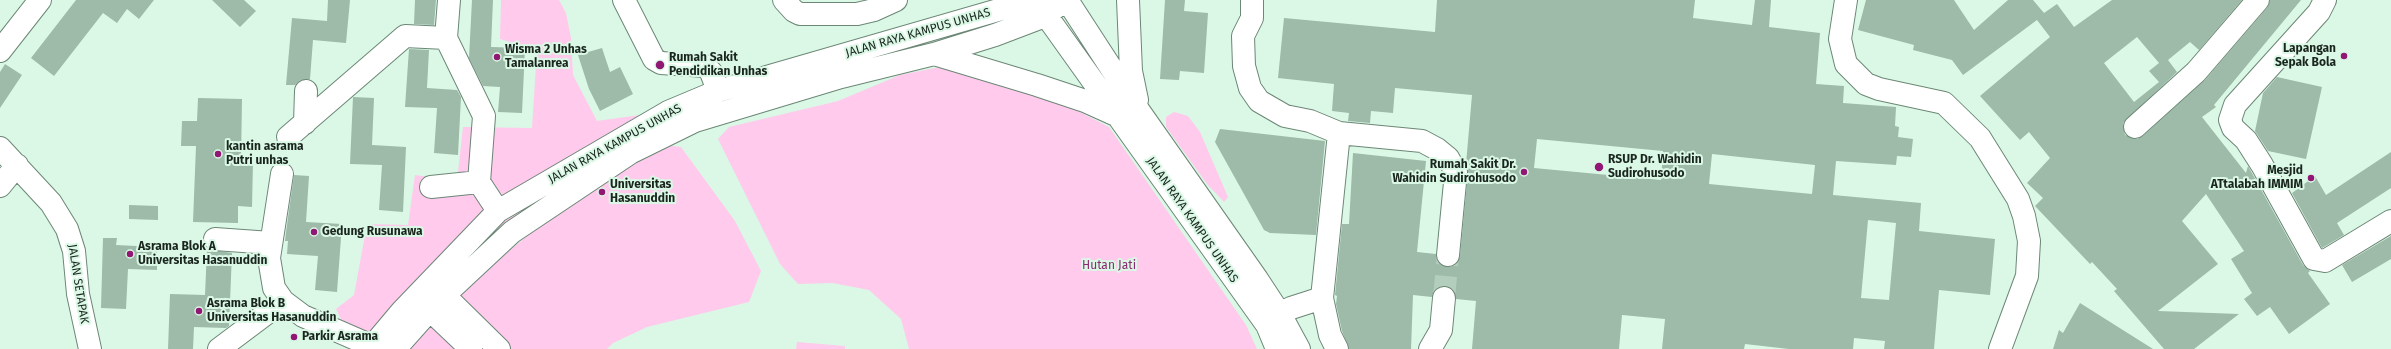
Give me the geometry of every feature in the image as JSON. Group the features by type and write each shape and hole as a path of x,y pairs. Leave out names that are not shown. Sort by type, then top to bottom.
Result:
{"street":[{"path":"0,52 40,0"},
{"path":"449,0 446,38 484,116 479,182 498,211"},
{"path":"784,0 794,11 800,14 857,14 874,10 896,0"},
{"name":"JALAN RAYA KAMPUS UNHAS","path":"371,348 402,311 498,211 715,85 1038,5 1066,0 1139,111 1280,314 1299,349"},
{"path":"1128,0 1131,71 1139,111"},
{"path":"1252,0 1252,18 1243,36 1244,66 1254,96 1275,111 1339,133 1422,141 1437,149 1448,158 1456,172 1448,255"},
{"path":"1846,0 1840,39 1846,64 1866,84 1879,89 1944,103 1980,138 2018,199 2024,216 2029,241 2027,276 2000,349"},
{"path":"2135,128 2196,72 2258,0"},
{"path":"2325,0 2319,12 2235,104 2230,120 2233,128 2246,140 2262,165 2314,259 2325,261 2391,221"},
{"path":"628,1 654,59 661,63 705,66 715,85 723,113"},
{"name":"JALAN RAYA KAMPUS UNHAS","path":"395,349 437,302 512,232 630,153 695,121 841,77 934,54 995,35 1038,5"},
{"name":"JALAN RAYA KAMPUS UNHAS","path":"1038,5 1267,325 1277,349"},
{"path":"288,137 405,36 446,38"},
{"path":"934,54 1085,101 1117,115"},
{"path":"305,123 306,91"},
{"path":"1337,349 1330,335 1322,298 1339,133"},
{"path":"0,186 8,155"},
{"name":"JALAN SETAPAK","path":"8,155 51,203 67,229 74,251 79,300 90,349"},
{"path":"282,174 269,258 271,281 283,301 303,316 371,348"},
{"path":"431,187 479,182"},
{"path":"215,239 271,243"},
{"path":"1280,314 1291,308 1322,298"},
{"path":"1430,349 1441,330 1444,298"},
{"path":"219,349 283,301"},
{"path":"437,302 471,349"},
{"path":"437,302 499,349"}],"green space":[{"path":"501,0 559,0 566,13 571,38 573,75 597,121 647,114 591,168 385,349 348,334 336,309 354,295 367,224 408,225 415,175 457,181 463,127 532,128 537,50 500,39"},
{"name":"Hutan Jati","path":"945,66 1010,89 1053,98 1109,127 1246,325 1257,349 909,349 901,319 869,290 832,283 798,284 780,264 718,139 729,127 838,101 900,75"},
{"path":"1174,112 1188,116 1200,132 1228,197 1224,202 1207,184 1166,127 1166,117"},
{"path":"664,145 681,147 735,221 761,271 749,302 647,327 613,343 607,349 401,349 473,279 579,195"},
{"path":"797,342 845,346 845,349 796,349"}],"building":[{"path":"76,0 154,0 139,19 127,9 117,23 103,13 54,76 31,58"},
{"path":"212,0 244,0 256,11 240,27"},
{"path":"328,0 350,0 346,43 313,40 310,79 300,80 295,85 286,85 292,18 327,21"},
{"path":"415,0 436,0 434,25 414,24"},
{"name":"Wisma 2 Unhas Tamalanrea","path":"472,0 493,0 491,47 525,48 522,113 498,112 500,87 483,86 469,58"},
{"path":"1165,0 1185,0 1184,11 1208,13 1204,73 1180,71 1179,80 1160,79"},
{"path":"1437,0 1695,0 1693,18 1752,25 1755,0 1771,0 1769,27 1820,33 1816,84 1844,86 1843,103 1896,107 1895,126 1899,127 1898,137 1913,139 1911,157 1897,156 1896,165 1836,161 1833,195 1921,203 1919,231 1995,239 1990,295 1939,290 1934,349 1884,349 1885,341 1854,338 1853,349 1789,349 1745,344 1744,349 1662,349 1665,319 1622,315 1619,349 1472,349 1476,301 1456,299 1452,288 1445,286 1434,290 1432,297 1413,295 1411,349 1349,349 1342,331 1336,304 1337,296 1335,295 1342,224 1349,224 1353,153 1426,161 1417,252 1436,254 1437,261 1441,265 1454,266 1460,256 1468,173 1466,164 1472,95 1395,88 1393,113 1371,111 1370,123 1348,121 1349,113 1332,111 1334,84 1278,78 1284,18 1435,32","holes":["1537,139 1663,151 1661,180 1534,168","1712,154 1815,165 1812,194 1709,184","1868,220 1896,223 1889,300 1861,298"]},
{"path":"1866,0 1954,0 1974,30 2008,0 2033,0 2044,13 2057,4 2074,27 2112,0 2242,0 2199,50 2190,42 2168,60 2177,72 2123,123 2125,135 2137,139 2143,136 2205,80 2267,8 2270,0 2301,0 2214,105 2216,107 2202,117 2246,173 2248,166 2303,265 2310,271 2308,273 2330,304 2289,334 2270,307 2257,316 2244,299 2252,293 2231,259 2244,251 2206,194 2182,221 2218,264 2158,311 2239,314 2194,349 2164,349 2114,291 2117,289 2092,262 2090,264 2035,206 2043,198 2027,183 2050,158 2029,132 2020,140 1980,96 2050,37 2037,20 1963,75 1952,60 1913,50 1914,45 1858,30","holes":["2137,37 2159,63 2149,71 2159,82 2134,102 2104,63"]},
{"path":"602,48 610,72 620,67 633,94 600,111 589,89 578,55"},
{"path":"409,49 429,50 427,88 457,90 461,97 458,155 434,153 437,108 405,107"},
{"path":"5,64 22,75 0,108 0,72"},
{"path":"2277,77 2322,87 2306,159 2268,151 2255,131 2263,93"},
{"path":"353,97 374,98 372,145 406,147 403,212 379,210 382,165 350,164"},
{"name":"kantin asrama Putri unhas","path":"198,98 242,99 241,161 253,161 252,207 238,206 238,223 193,222 196,146 181,146 182,121 197,121"},
{"path":"1220,129 1325,141 1316,235 1270,233 1264,230 1215,142"},
{"path":"2391,152 2391,188 2337,223 2344,235 2322,248 2292,193 2315,176 2326,195"},
{"name":"Gedung Rusunawa","path":"294,175 309,176 306,222 342,224 337,292 315,290 318,256 287,254 288,241 285,241"},
{"path":"129,205 158,206 158,220 129,219"},
{"path":"2391,236 2391,259 2352,282 2342,265"},
{"name":"Asrama Blok A Universitas Hasanuddin","path":"103,238 117,238 116,245 157,247 157,270 128,269 126,309 101,308"},
{"name":"Asrama Blok B Universitas Hasanuddin","path":"207,249 232,253 229,326 226,328 194,327 193,349 168,349 170,294 205,295"},
{"path":"2080,303 2153,349 2053,349 2059,330 2063,333"}],"tunnel":[{"path":"1444,298 1448,255"}],"place":[{"name":"Lapangan Sepak Bola","path":"2344,56"},
{"name":"Wisma 2 Unhas Tamalanrea","path":"497,57"},
{"name":"Rumah Sakit Pendidikan Unhas","path":"660,65"},
{"name":"kantin asrama Putri unhas","path":"218,154"},
{"name":"RSUP Dr. Wahidin Sudirohusodo","path":"1599,167"},
{"name":"Rumah Sakit Dr. Wahidin Sudirohusodo","path":"1524,172"},
{"name":"Mesjid ATtalabah IMMIM","path":"2311,178"},
{"name":"Universitas Hasanuddin","path":"602,192"},
{"name":"Gedung Rusunawa","path":"314,232"},
{"name":"Asrama Blok A Universitas Hasanuddin","path":"130,254"},
{"name":"Asrama Blok B Universitas Hasanuddin","path":"199,311"},
{"name":"Parkir Asrama","path":"294,337"}]}
